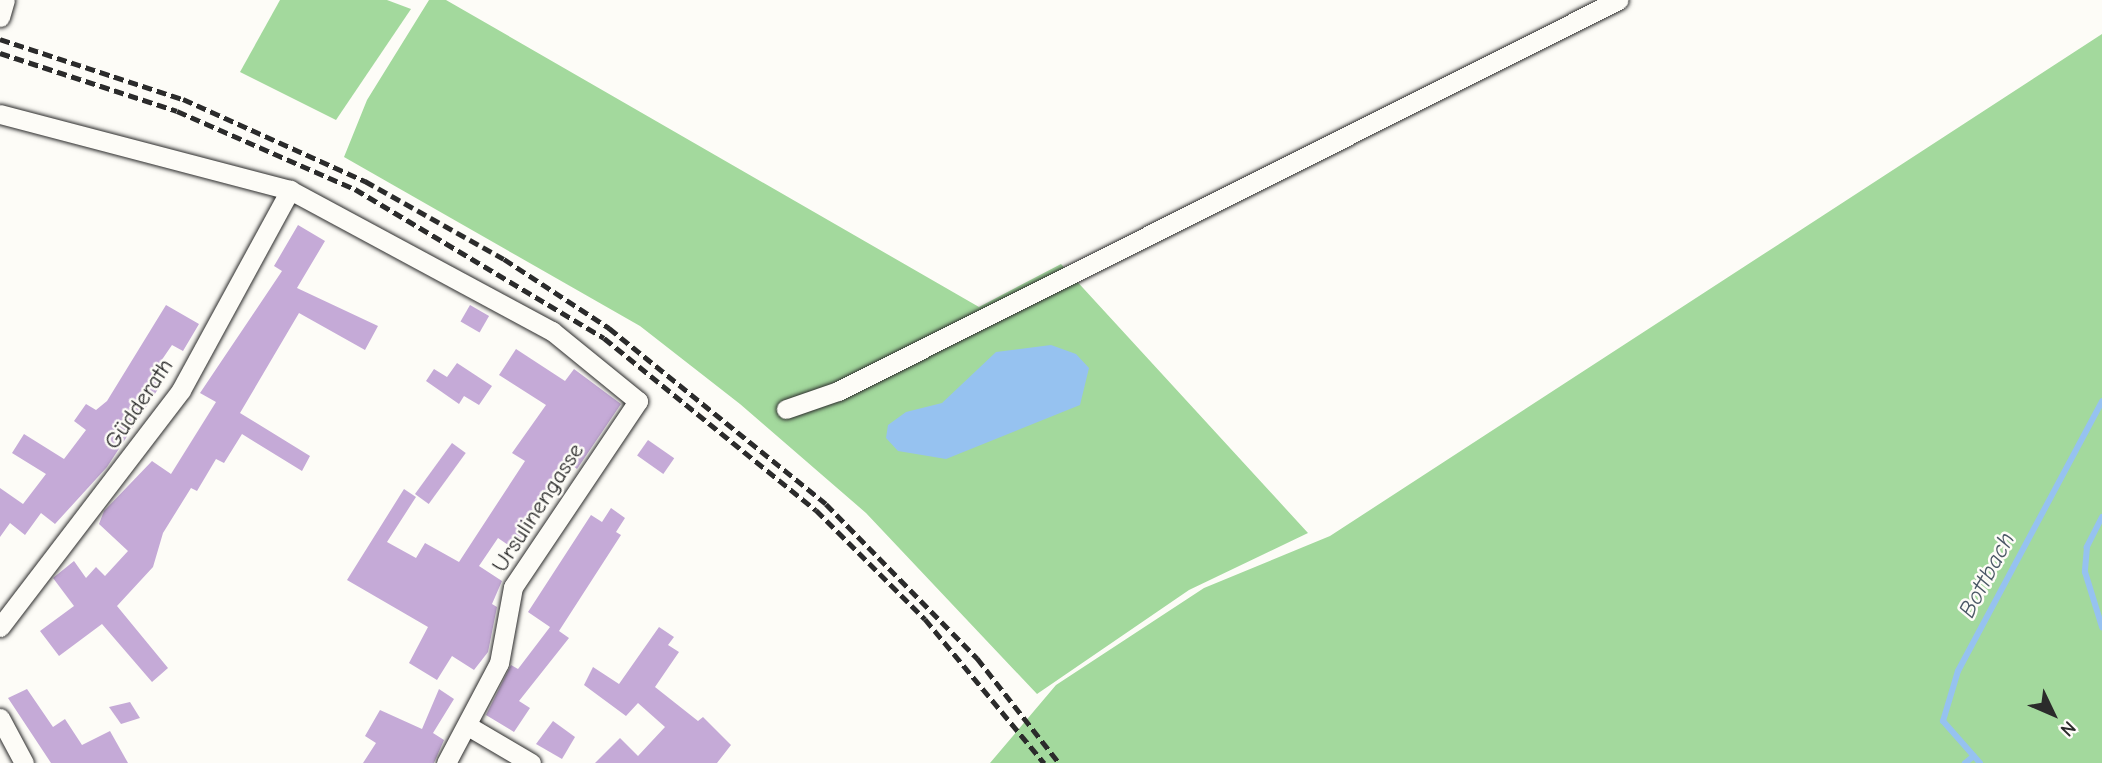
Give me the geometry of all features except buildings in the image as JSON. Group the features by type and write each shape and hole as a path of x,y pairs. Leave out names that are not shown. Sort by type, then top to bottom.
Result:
{"street":[{"path":"0,17 5,0"},
{"path":"786,408 838,391 1618,0"},
{"path":"0,114 290,190"},
{"name":"Ursulinengasse","path":"290,190 552,331 638,401 513,587 499,663 468,726 446,763"},
{"name":"Güdderath","path":"0,627 181,390 290,190"},
{"path":"0,718 24,763"},
{"path":"468,726 531,763"}],"green space":[{"path":"280,0 387,0 411,9 336,120 240,72"},
{"path":"429,0 446,0 979,307 1061,264 1308,533 1189,590 1037,694 866,513 740,404 640,326 344,157 367,100"},
{"path":"2102,34 2102,763 990,763 1056,685 1204,588 1330,536"}],"water":[{"path":"1051,345 1076,354 1089,368 1080,405 946,459 898,451 886,438 888,425 906,412 942,403 996,352"}],"waterway":[{"name":"Bottbach","path":"1980,763 1943,721 1958,671 2102,401"},
{"path":"2102,517 2087,547 2085,572 2102,627"},
{"name":"Bottbach","path":"1965,763 1974,756"}],"railway":[{"path":"0,39 183,99 365,181 504,259 609,328 826,504 977,658 1059,763"},
{"path":"0,53 177,111 355,189 604,338 816,510 925,619 1044,763"}]}
